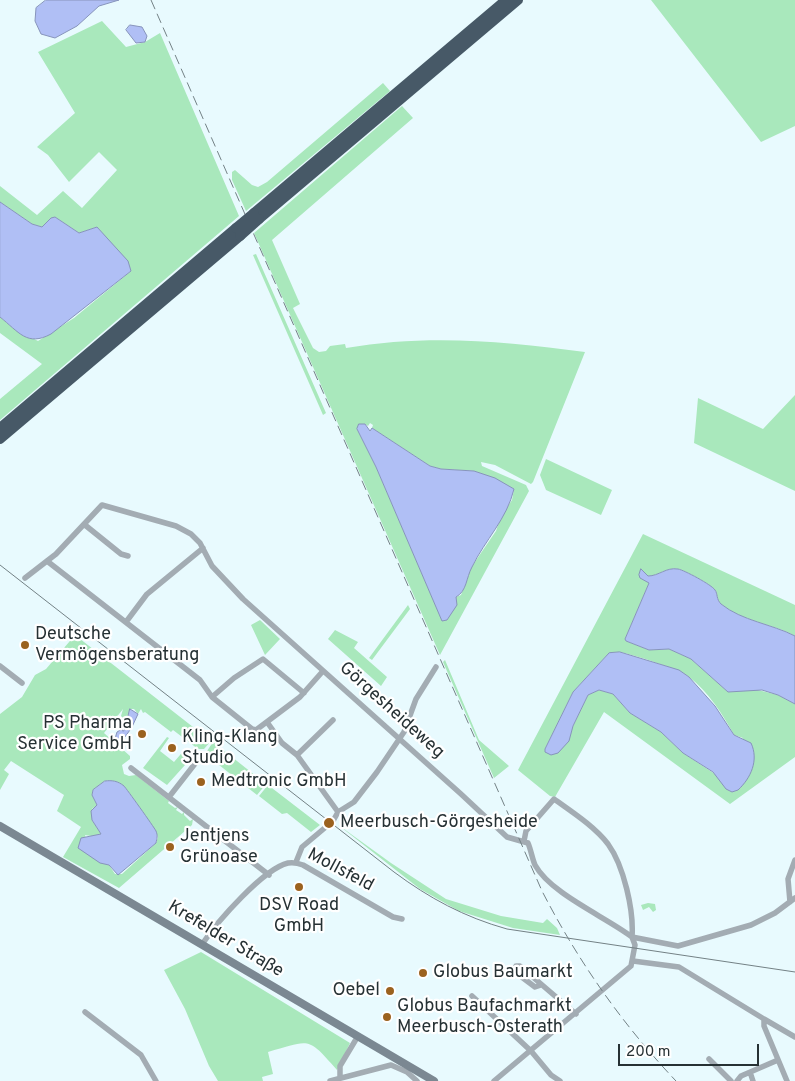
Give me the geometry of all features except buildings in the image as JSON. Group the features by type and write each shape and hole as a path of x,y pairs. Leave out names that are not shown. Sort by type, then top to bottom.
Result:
{"highway":[{"path":"0,439 506,0"},
{"path":"256,216 518,0"},
{"path":"0,428 238,232"}],"main road":[{"name":"Krefelder Straße","path":"0,826 203,943 426,1078 434,1081"}],"street":[{"name":"Görgesheideweg","path":"85,525 102,505 176,526 191,534 203,548 212,566 243,599 507,837 524,841"},
{"path":"25,578 47,561 85,525 121,554 128,556"},
{"path":"126,622 147,594 203,548"},
{"path":"47,561 200,680 212,697 252,729 256,730 304,693 323,671"},
{"path":"212,697 234,678 263,659 304,693"},
{"path":"0,666 22,682"},
{"path":"296,862 302,847 333,821 338,812 354,802 399,738 416,699 436,666"},
{"path":"297,755 333,720"},
{"path":"266,722 282,743 297,755 338,812"},
{"path":"169,797 201,756"},
{"path":"131,768 269,875"},
{"path":"494,1081 576,1014 631,966 633,961 636,945 632,937 632,911 620,870 608,845 592,829 554,799 526,831 524,841 529,845 536,866 565,894 632,937 678,946 752,925 765,919 792,900 787,888 788,878 795,860"},
{"name":"Mollsfeld","path":"203,943 227,911 282,865 296,862 393,917 402,920"},
{"path":"633,961 679,967 795,1037"},
{"path":"541,985 535,987 520,976 515,972 516,966 520,966 576,1014"},
{"path":"472,996 531,1051 551,1075 560,1081"},
{"path":"86,1012 141,1055 156,1081"},
{"path":"764,1019 764,1026 787,1081"},
{"path":"340,1078 340,1066 358,1036"},
{"path":"709,1059 731,1081"},
{"path":"738,1081 740,1076 778,1060"},
{"path":"330,1081 391,1064 407,1072 417,1081"},
{"path":"750,1072 753,1081"}],"green space":[{"path":"651,0 795,0 795,126 761,142"},
{"path":"102,21 126,47 145,42 160,33 239,216 0,420 0,399 42,364 0,333 0,317 15,329 38,341 74,318 131,271 97,227 79,233 55,217 42,227 32,224 0,202 0,186 37,215 63,191 82,208 117,170 99,152 69,182 48,155 37,147 75,113 38,52"},
{"path":"383,83 390,91 246,211 232,180 232,172 235,170 252,185 258,187 267,182"},
{"path":"402,106 413,118 272,240 300,304 293,308 313,348 319,352 326,351 330,346 345,344 346,348 406,341 436,340 495,342 585,352 533,482 531,484 495,465 481,462 482,466 526,485 529,491 440,655 254,233","holes":["370,423 373,425 372,428 430,466 441,469 474,471 514,489 512,500 501,516 496,531 470,569 461,595 456,597 447,620 442,620 376,467 357,429 365,424 368,426"]},
{"path":"256,254 326,413 323,415 253,255"},
{"path":"795,395 795,491 694,443 698,398 763,429"},
{"path":"546,459 612,490 601,515 546,490 540,475"},
{"path":"643,534 795,605 795,636 729,610 719,602 713,588 686,572 674,569 648,576 641,569 649,583 625,639 626,641 649,650 669,649 691,659 728,692 754,689 778,695 795,704 795,757 730,804 604,712 555,797 550,796 518,770","holes":["620,652 666,666 689,677 709,696 734,735 743,738 715,774 683,753 661,732 630,713 613,694 599,690 588,695 573,726 545,749 573,692 609,653"]},
{"path":"408,605 410,609 372,660 369,658"},
{"path":"260,620 280,639 265,655 251,625"},
{"path":"335,630 358,642 354,648 387,677 381,686 328,639"},
{"path":"75,635 211,741 204,749 198,749 173,730 171,732 145,712 143,713 141,709 138,714 134,709 131,709 126,721 121,716 123,709 104,733 130,756 130,759 122,765 124,774 129,776 136,775 169,801 168,803 175,808 178,807 176,810 182,814 184,812 184,815 190,821 193,819 192,825 119,888 63,857 81,827 57,811 64,795 11,761 4,770 9,774 0,790 0,714 22,697 35,675 46,669","holes":["105,781 117,782 126,789 158,837 156,843 122,874 115,874 109,865 95,858 85,835 97,837 101,834 92,820 92,809 97,805 92,795 93,790"]},
{"path":"445,660 479,740 509,766 494,778 443,662"},
{"path":"167,737 169,738 160,751 174,762 186,748 194,755 167,785 143,768"},
{"path":"213,742 266,784 257,795 209,757 207,751"},
{"path":"268,785 320,825 311,832 287,813 282,814 259,796"},
{"path":"337,824 391,863 446,899 501,916 543,923 547,919 557,928 560,935 513,928 459,911 420,889"},
{"path":"655,904 656,910 653,912 649,907 643,910 641,905"},
{"path":"201,952 350,1043 337,1070 320,1051 313,1046 301,1043 268,1052 273,1074 262,1077 263,1081 218,1081 209,1066 185,1009 164,970"}],"water":[{"path":"46,0 119,0 99,6 77,26 55,38 41,34 35,21 36,8"},
{"path":"130,25 142,27 147,36 145,42 136,43 126,30"},
{"path":"0,202 32,224 42,227 51,218 55,217 79,233 97,227 128,261 131,271 51,334 36,339 24,336 0,317"},
{"path":"359,424 365,424 370,431 372,428 430,466 441,469 474,471 495,478 514,489 501,520 477,557 464,588 456,597 457,605 447,620 442,621 376,467 357,429"},
{"path":"641,569 648,576 674,569 686,572 713,588 719,602 729,610 795,636 795,704 778,695 762,690 728,692 691,659 669,649 649,650 626,641 625,639 649,583 640,578"},
{"path":"620,652 679,670 689,677 715,706 734,735 751,743 754,762 747,780 738,790 732,792 726,789 713,772 683,753 661,732 630,713 613,694 599,690 588,695 573,726 569,741 558,753 551,755 545,752 573,692 609,653"},
{"path":"130,709 138,714 131,729 129,725 126,726"},
{"path":"127,727 130,730 119,745 114,742 117,732 122,729 123,731"},
{"path":"105,781 115,781 124,786 157,834 156,843 118,875 109,865 100,863 78,848 81,838 101,834 92,820 91,811 97,805 92,795 93,790"}],"tram line":[{"path":"0,565 394,872 447,906 476,919 507,929 795,972"}],"railway":[{"path":"151,0 542,891 602,991 637,1037 676,1081"}],"place":[{"name":"Deutsche Vermögensberatung","path":"25,645"},
{"name":"PS Pharma Service GmbH","path":"142,734"},
{"name":"Kling-Klang Studio","path":"172,748"},
{"name":"Medtronic GmbH","path":"201,782"},
{"name":"Meerbusch-Görgesheide","path":"329,823"},
{"name":"Jentjens Grünoase","path":"170,847"},
{"name":"DSV Road GmbH","path":"299,887"},
{"name":"Globus Baumarkt","path":"423,973"},
{"name":"Oebel","path":"390,991"},
{"name":"Globus Baufachmarkt Meerbusch-Osterath","path":"387,1017"}]}
